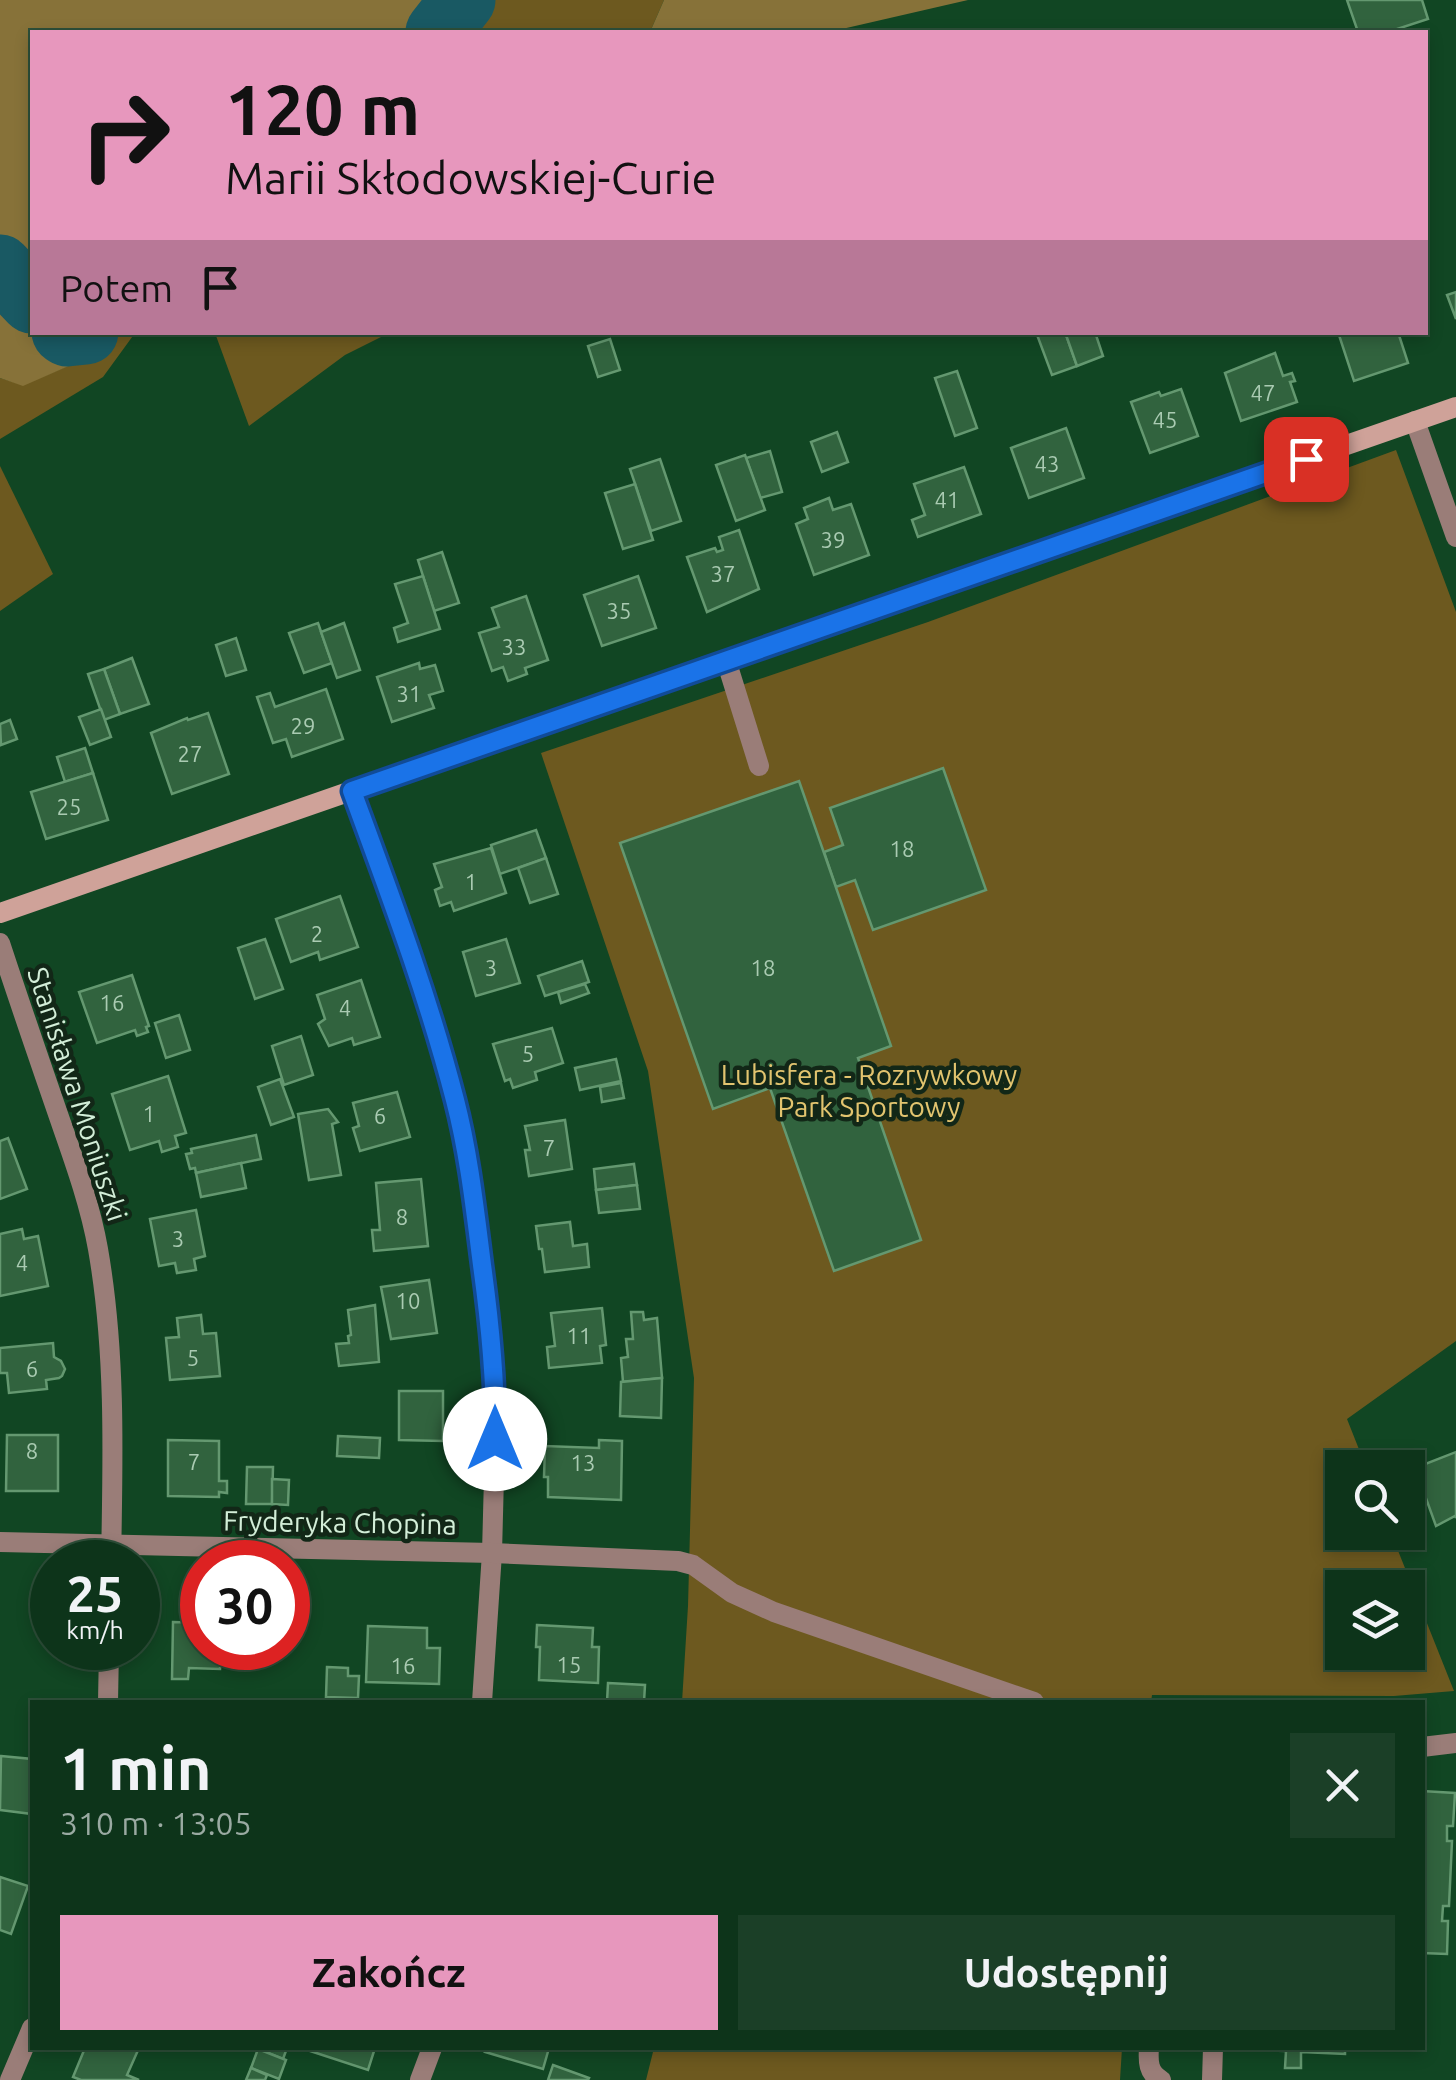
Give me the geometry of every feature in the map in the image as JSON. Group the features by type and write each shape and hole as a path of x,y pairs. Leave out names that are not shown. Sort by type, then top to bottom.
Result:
{"street":[{"path":"0,913 1456,407"},
{"path":"1415,422 1456,537"},
{"path":"726,660 759,766"},
{"path":"352,791 430,1014 456,1102 490,1321 496,1400 492,1553 482,1700"},
{"name":"Stanisława Moniuszki","path":"0,943 87,1202 97,1248 111,1381 111,1540"},
{"name":"Fryderyka Chopina","path":"0,1542 30,1545"},
{"name":"Fryderyka Chopina","path":"160,1554 492,1553 678,1560 693,1565 732,1593 756,1604 1028,1700"},
{"path":"108,1700 109,1670"},
{"path":"1425,1746 1456,1742"},
{"path":"10,2080 30,2033"},
{"path":"420,2080 431,2050"},
{"path":"1212,2080 1213,2050"}],"green space":[{"path":"482,0 664,0 651,30 463,30"},
{"path":"106,335 134,335 103,377 0,439 0,378 23,385 87,358"},
{"path":"216,335 385,335 345,355 249,426"},
{"name":"Lubisfera - Rozrywkowy Park Sportowy","path":"1396,450 1456,612 1456,1341 1347,1419 1359,1450 1325,1450 1325,1550 1398,1550 1406,1570 1325,1570 1325,1670 1425,1670 1425,1618 1454,1691 1394,1696 1152,1695 1151,1700 682,1700 694,1378 648,1071 541,753 928,622"},
{"path":"0,466 53,574 0,611"},
{"path":"654,2050 1122,2050 1120,2080 646,2080"}],"shaded area":[{"path":"0,0 482,0 463,30 30,30 30,335 106,335 87,358 23,386 0,378"},
{"path":"664,0 968,0 838,30 651,30"}],"building":[{"path":"1347,0 1422,0 1428,19 1394,30 1357,30"},
{"path":"1456,292 1456,319 1447,295"},
{"path":"1037,335 1066,335 1077,366 1052,375"},
{"path":"1066,335 1096,335 1103,356 1077,366"},
{"path":"1339,335 1399,335 1408,363 1354,381"},
{"path":"610,339 620,370 598,377 588,346"},
{"path":"1275,353 1283,376 1292,373 1295,381 1290,382 1297,402 1241,421 1225,373"},
{"path":"957,371 977,428 955,436 935,378"},
{"path":"1181,389 1198,436 1150,453 1131,402"},
{"path":"1066,428 1084,478 1029,498 1011,448"},
{"path":"837,432 848,462 822,472 811,442"},
{"path":"770,451 782,492 760,498 746,458"},
{"path":"745,455 765,510 736,521 716,465"},
{"path":"660,459 681,521 651,531 630,469"},
{"path":"964,467 981,514 918,537 912,520 925,515 914,484"},
{"path":"635,484 653,540 623,549 605,493"},
{"path":"829,498 833,510 851,504 869,555 814,575 796,524 808,519 804,508"},
{"path":"739,530 759,589 707,612 687,557 715,548 717,552 723,550 719,537"},
{"path":"442,552 459,603 434,611 418,560"},
{"path":"423,576 440,629 398,642 394,628 408,623 395,584"},
{"path":"638,576 656,628 602,646 584,595"},
{"path":"526,596 548,660 525,668 527,674 508,681 503,667 492,671 479,633 499,627 492,608"},
{"path":"318,623 332,663 304,673 289,633"},
{"path":"344,623 360,670 337,678 321,632"},
{"path":"236,638 246,670 226,676 216,645"},
{"path":"132,658 149,704 120,714 104,669"},
{"path":"419,663 420,669 435,665 443,691 429,695 434,708 392,722 377,677"},
{"path":"104,669 120,714 104,720 88,674"},
{"path":"326,689 343,739 292,757 286,739 273,743 257,697 270,693 275,707"},
{"path":"101,709 111,737 90,745 79,717"},
{"path":"208,713 229,774 172,794 151,733"},
{"path":"10,720 17,739 1,745 0,724"},
{"path":"85,748 93,773 65,782 57,757"},
{"path":"943,768 986,890 873,930 855,880 836,887 824,852 843,845 830,808"},
{"path":"93,773 108,820 46,839 31,792"},
{"path":"799,781 891,1046 858,1058 921,1240 834,1271 770,1088 713,1109 620,843"},
{"path":"536,830 546,858 500,874 491,845"},
{"path":"491,848 506,893 454,911 451,902 440,906 435,890 442,887 434,864"},
{"path":"546,858 558,894 530,903 518,868"},
{"path":"340,896 358,947 320,960 318,952 291,962 276,919"},
{"path":"265,939 283,989 255,999 238,948"},
{"path":"506,939 520,983 476,996 463,952"},
{"path":"582,961 589,982 545,996 538,976"},
{"path":"132,975 148,1032 137,1036 135,1030 97,1043 79,992"},
{"path":"361,980 380,1037 354,1045 352,1038 329,1046 318,1024 325,1019 317,995"},
{"path":"585,984 589,993 561,1003 558,992"},
{"path":"179,1015 190,1050 166,1058 155,1023"},
{"path":"552,1028 563,1063 535,1072 537,1080 513,1088 510,1079 505,1081 493,1044"},
{"path":"301,1036 313,1075 284,1085 272,1046"},
{"path":"616,1059 621,1081 580,1090 575,1068"},
{"path":"168,1076 186,1133 175,1136 178,1147 162,1152 159,1141 130,1150 112,1094"},
{"path":"280,1079 294,1117 271,1125 258,1087"},
{"path":"621,1083 624,1098 602,1102 600,1087"},
{"path":"397,1092 410,1137 360,1151 353,1128 359,1126 353,1103"},
{"path":"328,1109 338,1122 332,1124 341,1175 309,1180 298,1114"},
{"path":"565,1120 572,1169 529,1176 525,1150 530,1150 525,1126"},
{"path":"256,1135 261,1159 196,1173 195,1168 190,1169 186,1154 192,1153 191,1149"},
{"path":"8,1138 27,1189 0,1199 0,1141"},
{"path":"241,1163 246,1188 201,1197 196,1173"},
{"path":"634,1164 637,1185 596,1190 594,1169"},
{"path":"421,1179 428,1246 374,1251 372,1230 380,1230 376,1183"},
{"path":"637,1185 640,1209 599,1213 596,1190"},
{"path":"196,1210 205,1256 194,1259 196,1270 177,1273 175,1263 159,1266 150,1219"},
{"path":"570,1222 573,1246 587,1244 589,1267 545,1272 536,1226"},
{"path":"22,1229 24,1239 38,1236 48,1286 0,1296 0,1234"},
{"path":"429,1280 437,1333 391,1339 381,1287"},
{"path":"375,1305 379,1362 339,1366 336,1344 349,1343 351,1335 348,1310"},
{"path":"602,1308 606,1345 600,1346 602,1363 549,1368 547,1347 555,1346 551,1313"},
{"path":"631,1312 643,1312 644,1320 657,1318 662,1378 623,1382 621,1358 628,1357 626,1339 633,1339"},
{"path":"201,1315 203,1334 216,1333 220,1376 170,1380 166,1338 179,1337 177,1318"},
{"path":"53,1343 54,1357 65,1369 62,1376 46,1380 47,1389 9,1393 7,1373 0,1373 0,1348"},
{"path":"662,1378 661,1418 620,1416 621,1382"},
{"path":"399,1391 443,1391 443,1441 399,1440"},
{"path":"7,1435 58,1435 58,1491 6,1491"},
{"path":"338,1436 380,1438 379,1458 337,1456"},
{"path":"168,1440 219,1441 219,1481 227,1481 227,1493 219,1492 219,1497 168,1496"},
{"path":"599,1440 622,1441 621,1500 548,1497 545,1446 599,1448"},
{"path":"1456,1452 1456,1518 1436,1526 1425,1496 1425,1464"},
{"path":"247,1467 273,1467 272,1504 246,1504"},
{"path":"272,1479 289,1480 288,1505 272,1504"},
{"path":"173,1622 180,1622 180,1670 189,1670 188,1679 172,1679"},
{"path":"537,1625 593,1628 592,1647 599,1647 598,1683 539,1680"},
{"path":"368,1626 427,1628 427,1648 440,1648 439,1684 366,1682"},
{"path":"327,1667 348,1668 348,1676 359,1676 358,1698 326,1697"},
{"path":"608,1683 645,1685 644,1700 607,1700"},
{"path":"1,1756 30,1759 30,1814 0,1810"},
{"path":"1425,1791 1455,1793 1453,1826 1447,1826 1447,1841 1452,1841 1449,1906 1443,1906 1442,1921 1448,1921 1447,1954 1425,1953"},
{"path":"0,1877 28,1886 11,1934 0,1930"},
{"path":"84,2050 138,2050 127,2075 139,2080 73,2077"},
{"path":"258,2050 286,2060 279,2079 251,2068"},
{"path":"260,2050 286,2050 283,2059"},
{"path":"307,2050 374,2050 368,2070"},
{"path":"486,2050 548,2050 543,2069"},
{"path":"1245,2050 1345,2050 1345,2054 1301,2052 1301,2068 1285,2068 1286,2051"},
{"path":"553,2065 589,2078 548,2080"},
{"path":"251,2068 267,2075 265,2080 246,2080"}],"waterway":[{"path":"440,30 463,0"},
{"path":"0,267 30,299"}],"route":[{"path":"495,1439 490,1321 456,1102 430,1014 352,791 1306,459"}]}
